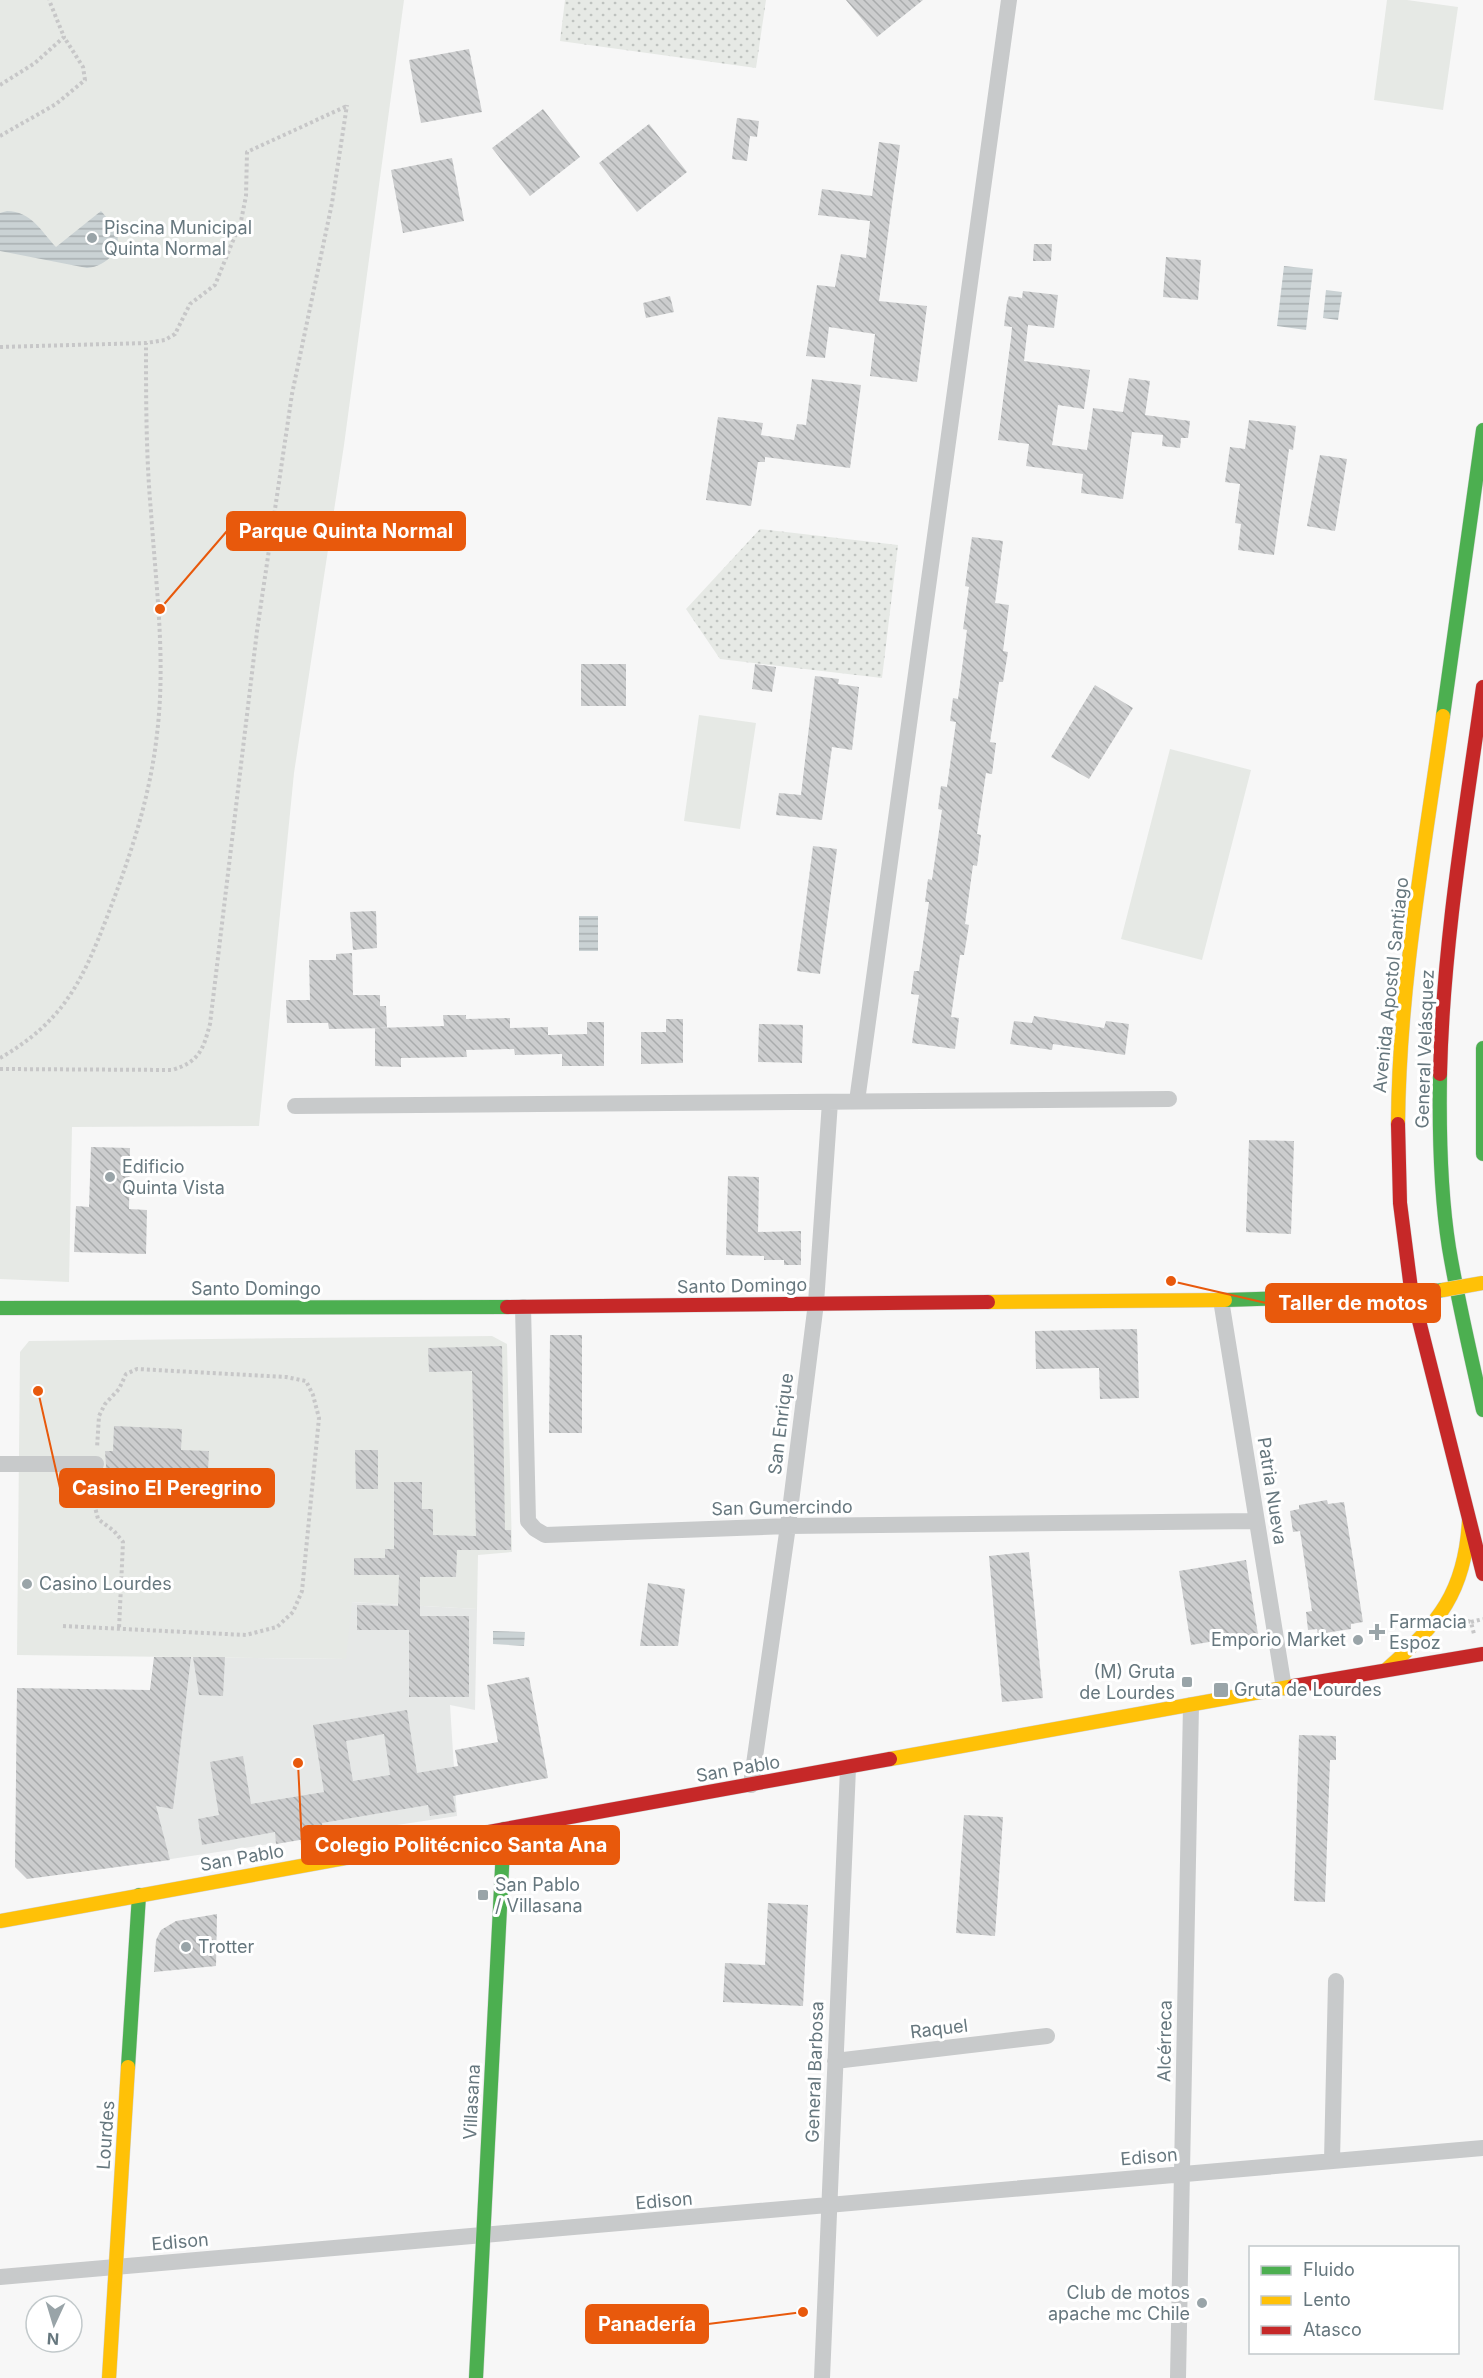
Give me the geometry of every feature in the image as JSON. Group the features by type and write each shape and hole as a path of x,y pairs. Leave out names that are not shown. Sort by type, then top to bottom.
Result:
{"main road":[{"name":"Avenida Apostol Santiago","path":"1483,430 1400,1042 1397,1095 1398,1177 1404,1245 1412,1294 1483,1574"},
{"name":"General Velásquez","path":"1483,687 1447,957 1441,1030 1439,1108 1450,1258 1483,1410"},
{"path":"1483,1048 1483,1154"},
{"name":"Santo Domingo","path":"0,1308 523,1307 1221,1300 1412,1294 1483,1282"},
{"path":"1386,1670 1420,1640 1443,1614 1453,1597 1466,1560 1469,1521"},
{"name":"San Pablo","path":"0,1921 1483,1654"},
{"name":"Villasana","path":"476,2378 504,1829"},
{"name":"Lourdes","path":"109,2378 139,1895"}],"street":[{"path":"857,1101 1009,0"},
{"path":"295,1106 1169,1099"},
{"name":"San Enrique","path":"751,1785 788,1526 816,1303 830,1102"},
{"name":"Patria Nueva","path":"1221,1300 1284,1688"},
{"name":"San Gumercindo","path":"523,1307 528,1521 535,1529 546,1535 788,1526 1257,1521"},
{"path":"0,1464 96,1464"},
{"name":"Alcérreca","path":"1178,2378 1191,1705"},
{"name":"General Barbosa","path":"822,2378 848,1768"},
{"path":"1332,2161 1335,1980"},
{"name":"Raquel","path":"835,2061 1047,2036"},
{"name":"Edison","path":"0,2277 1483,2148"}],"path":[{"path":"0,136 56,104 85,80 83,67 64,37 49,0"},
{"path":"0,85 35,63 64,37"},
{"path":"0,347 146,343 165,340 175,334 190,304 215,285 241,221 246,196 247,152 347,105 332,203 292,394 257,631 210,1024 206,1041 194,1061 172,1070 0,1068"},
{"path":"0,1058 26,1042 47,1024 81,980 122,881 145,803 157,734 160,650 147,428 146,343"},
{"path":"63,1626 119,1629 246,1635 277,1627 293,1612 302,1591 319,1418 313,1395 306,1381 286,1377 137,1369 126,1374 119,1389 105,1404 99,1416 94,1503 98,1519 114,1531 123,1542 119,1629"},
{"path":"1471,1622 1483,1619"}],"shaded area":[{"path":"0,0 404,0 344,445 294,773 259,1126 72,1127 69,1282 0,1279"},
{"path":"565,0 766,0 756,68 560,41"},
{"path":"1387,0 1407,0 1458,7 1443,110 1374,100"},
{"name":"Piscina Municipal Quinta Normal","path":"7,211 23,214 29,218 56,247 101,211 116,231 118,238 115,251 100,265 87,268 0,251 0,213"},
{"path":"1284,266 1313,269 1306,330 1277,326"},
{"path":"1326,290 1342,292 1338,320 1323,318"},
{"path":"760,529 898,545 882,678 720,659 686,609"},
{"path":"699,715 756,723 740,829 684,821"},
{"path":"1170,749 1251,770 1202,960 1121,939"},
{"path":"579,916 598,916 598,951 579,951"},
{"path":"492,1336 507,1344 512,1552 478,1555 477,1609 352,1602 346,1659 17,1655 20,1352 29,1341"},
{"path":"351,1602 477,1609 475,1710 450,1705 457,1816 131,1865 154,1657 345,1659"},
{"path":"493,1631 525,1632 524,1646 493,1644"}],"building":[{"path":"846,0 923,0 877,37"},
{"path":"469,49 482,112 421,123 409,60"},
{"path":"543,109 580,157 530,196 492,148"},
{"path":"737,118 759,121 757,137 750,136 747,161 732,159"},
{"path":"649,124 687,172 637,212 599,163"},
{"path":"879,142 900,145 879,301 927,306 917,382 870,376 875,334 829,327 825,358 806,356 817,285 835,287 841,254 866,258 870,221 818,215 822,189 872,196"},
{"path":"452,158 464,221 403,233 391,170"},
{"path":"1034,244 1052,244 1051,261 1033,261"},
{"path":"1166,257 1201,260 1198,300 1163,297"},
{"path":"1023,291 1058,295 1054,328 1028,325 1024,361 1090,370 1084,409 1058,405 1052,445 1087,450 1093,408 1123,412 1129,378 1150,381 1145,415 1190,421 1188,438 1181,438 1180,448 1162,446 1163,435 1132,432 1123,499 1081,493 1083,474 1026,466 1029,444 998,440 1012,327 1004,326 1007,302 1009,296 1022,298"},
{"path":"670,296 674,312 646,318 643,303"},
{"path":"812,379 861,385 850,468 765,457 765,462 758,462 751,506 706,500 718,417 763,423 761,435 794,440 797,424 806,425"},
{"path":"1249,420 1296,426 1293,450 1289,449 1274,555 1238,550 1241,524 1235,523 1240,484 1225,482 1230,447 1245,449"},
{"path":"1320,455 1347,459 1335,531 1307,526"},
{"path":"972,537 1003,541 995,603 1009,605 1003,651 1008,652 1003,682 999,682 990,742 996,743 992,774 986,773 977,834 981,835 977,866 973,865 965,924 969,925 964,955 960,955 951,1017 959,1018 955,1049 912,1043 919,995 911,994 914,971 919,971 929,902 925,902 928,879 932,880 942,810 938,809 941,786 947,787 956,722 950,721 953,698 958,699 967,630 963,629 969,587 965,586"},
{"path":"581,664 626,664 626,706 581,706"},
{"path":"755,664 776,667 772,692 752,689"},
{"path":"815,676 839,679 838,684 859,687 852,750 832,747 822,820 776,815 779,793 801,795"},
{"path":"1095,685 1133,708 1089,779 1051,757"},
{"path":"813,846 837,849 820,974 797,971"},
{"path":"376,911 377,948 353,950 350,912"},
{"path":"352,953 353,995 380,995 380,1006 386,1006 387,1028 329,1029 328,1023 287,1023 286,1000 310,1000 309,960 336,960 336,954"},
{"path":"443,1015 466,1015 466,1019 510,1018 510,1028 548,1027 548,1035 587,1034 587,1022 604,1022 604,1066 562,1066 562,1054 515,1055 514,1049 466,1050 467,1057 401,1058 401,1067 375,1066 375,1028 444,1026"},
{"path":"1034,1016 1104,1028 1106,1021 1129,1024 1125,1055 1053,1044 1052,1050 1010,1044 1014,1021 1032,1023"},
{"path":"666,1019 683,1019 683,1063 641,1064 641,1032 666,1032"},
{"path":"759,1024 803,1025 802,1063 758,1062"},
{"path":"1249,1140 1294,1141 1291,1234 1246,1232"},
{"name":"Edificio Quinta Vista","path":"91,1147 130,1148 129,1209 147,1210 146,1254 74,1252 76,1206 89,1207"},
{"path":"728,1176 759,1177 758,1232 801,1231 801,1265 784,1265 784,1260 764,1260 764,1256 726,1255"},
{"path":"1137,1329 1139,1398 1100,1399 1099,1368 1036,1369 1035,1331"},
{"path":"550,1335 582,1335 582,1433 549,1433"},
{"path":"502,1346 505,1530 511,1530 511,1550 457,1550 456,1577 420,1577 420,1616 469,1616 469,1697 409,1697 409,1630 357,1630 357,1605 398,1606 399,1575 354,1575 354,1558 385,1558 385,1549 394,1549 394,1482 422,1482 422,1509 433,1509 433,1535 476,1536 472,1371 429,1372 428,1348"},
{"path":"114,1426 182,1429 181,1450 209,1451 207,1490 184,1489 184,1503 113,1500 114,1489 104,1488 105,1451 113,1451"},
{"path":"355,1450 378,1450 378,1489 356,1489"},
{"path":"1327,1500 1328,1504 1344,1502 1363,1622 1351,1624 1351,1629 1318,1634 1317,1629 1308,1630 1306,1612 1312,1611 1300,1531 1293,1532 1290,1511 1299,1509 1299,1505"},
{"path":"1029,1552 1043,1698 1002,1702 989,1556"},
{"path":"1246,1560 1258,1634 1191,1645 1179,1571"},
{"path":"648,1583 685,1589 678,1646 640,1646"},
{"path":"154,1657 191,1657 173,1809 156,1806 170,1860 27,1879 15,1867 17,1688 150,1690"},
{"path":"193,1657 225,1657 223,1696 199,1695"},
{"path":"529,1677 548,1778 453,1796 456,1812 430,1816 428,1805 322,1823 324,1836 276,1844 275,1832 202,1845 198,1819 219,1815 210,1762 243,1756 251,1804 324,1792 313,1725 407,1710 417,1773 458,1766 455,1750 498,1742 487,1685","holes":["384,1734 390,1775 353,1781 346,1741"]},
{"path":"1299,1735 1336,1736 1336,1760 1330,1760 1325,1902 1294,1901"},
{"path":"964,1815 1003,1817 995,1936 956,1933"},
{"path":"768,1903 808,1905 803,2006 723,2002 725,1963 765,1965"},
{"name":"Trotter","path":"217,1914 216,1966 154,1972 156,1940 161,1930 176,1921"}],"traffic: fast":[{"path":"1443,716 1483,430"},
{"path":"1483,1048 1483,1154"},
{"path":"1440,1074 1441,1161 1446,1226 1456,1288 1483,1410"},
{"path":"1225,1300 1412,1294 1443,1290"},
{"path":"0,1308 507,1307"},
{"path":"476,2378 504,1829"},
{"path":"128,2067 139,1895"}],"traffic: slow":[{"path":"1398,1124 1399,1073 1408,971 1443,716"},
{"path":"1443,1290 1483,1283"},
{"path":"988,1302 1225,1300"},
{"path":"1387,1669 1435,1621 1446,1604 1462,1568 1469,1521"},
{"path":"890,1759 1294,1686"},
{"path":"0,1921 411,1846"},
{"path":"109,2378 128,2067"}],"traffic: jam":[{"path":"1440,1074 1450,928 1483,687"},
{"path":"1398,1124 1400,1203 1411,1289 1483,1574"},
{"path":"507,1307 988,1302"},
{"path":"1294,1686 1483,1654"},
{"path":"411,1846 890,1759"}],"place":[{"name":"Piscina Municipal Quinta Normal","path":"92,238"},
{"name":"Parque Quinta Normal","path":"160,609"},
{"name":"Edificio Quinta Vista","path":"110,1177"},
{"name":"Taller de motos","path":"1171,1281"},
{"name":"Casino El Peregrino","path":"38,1391"},
{"name":"Casino Lourdes","path":"27,1584"},
{"name":"Farmacia Espoz","path":"1377,1632"},
{"name":"Emporio Market","path":"1358,1640"},
{"name":"(M) Gruta de Lourdes","path":"1187,1682"},
{"name":"Gruta de Lourdes","path":"1221,1690"},
{"name":"Colegio Politécnico Santa Ana","path":"298,1763"},
{"name":"San Pablo / Villasana","path":"483,1895"},
{"name":"Trotter","path":"186,1947"},
{"name":"Club de motos apache mc Chile","path":"1202,2303"},
{"name":"Panadería","path":"803,2312"}]}
